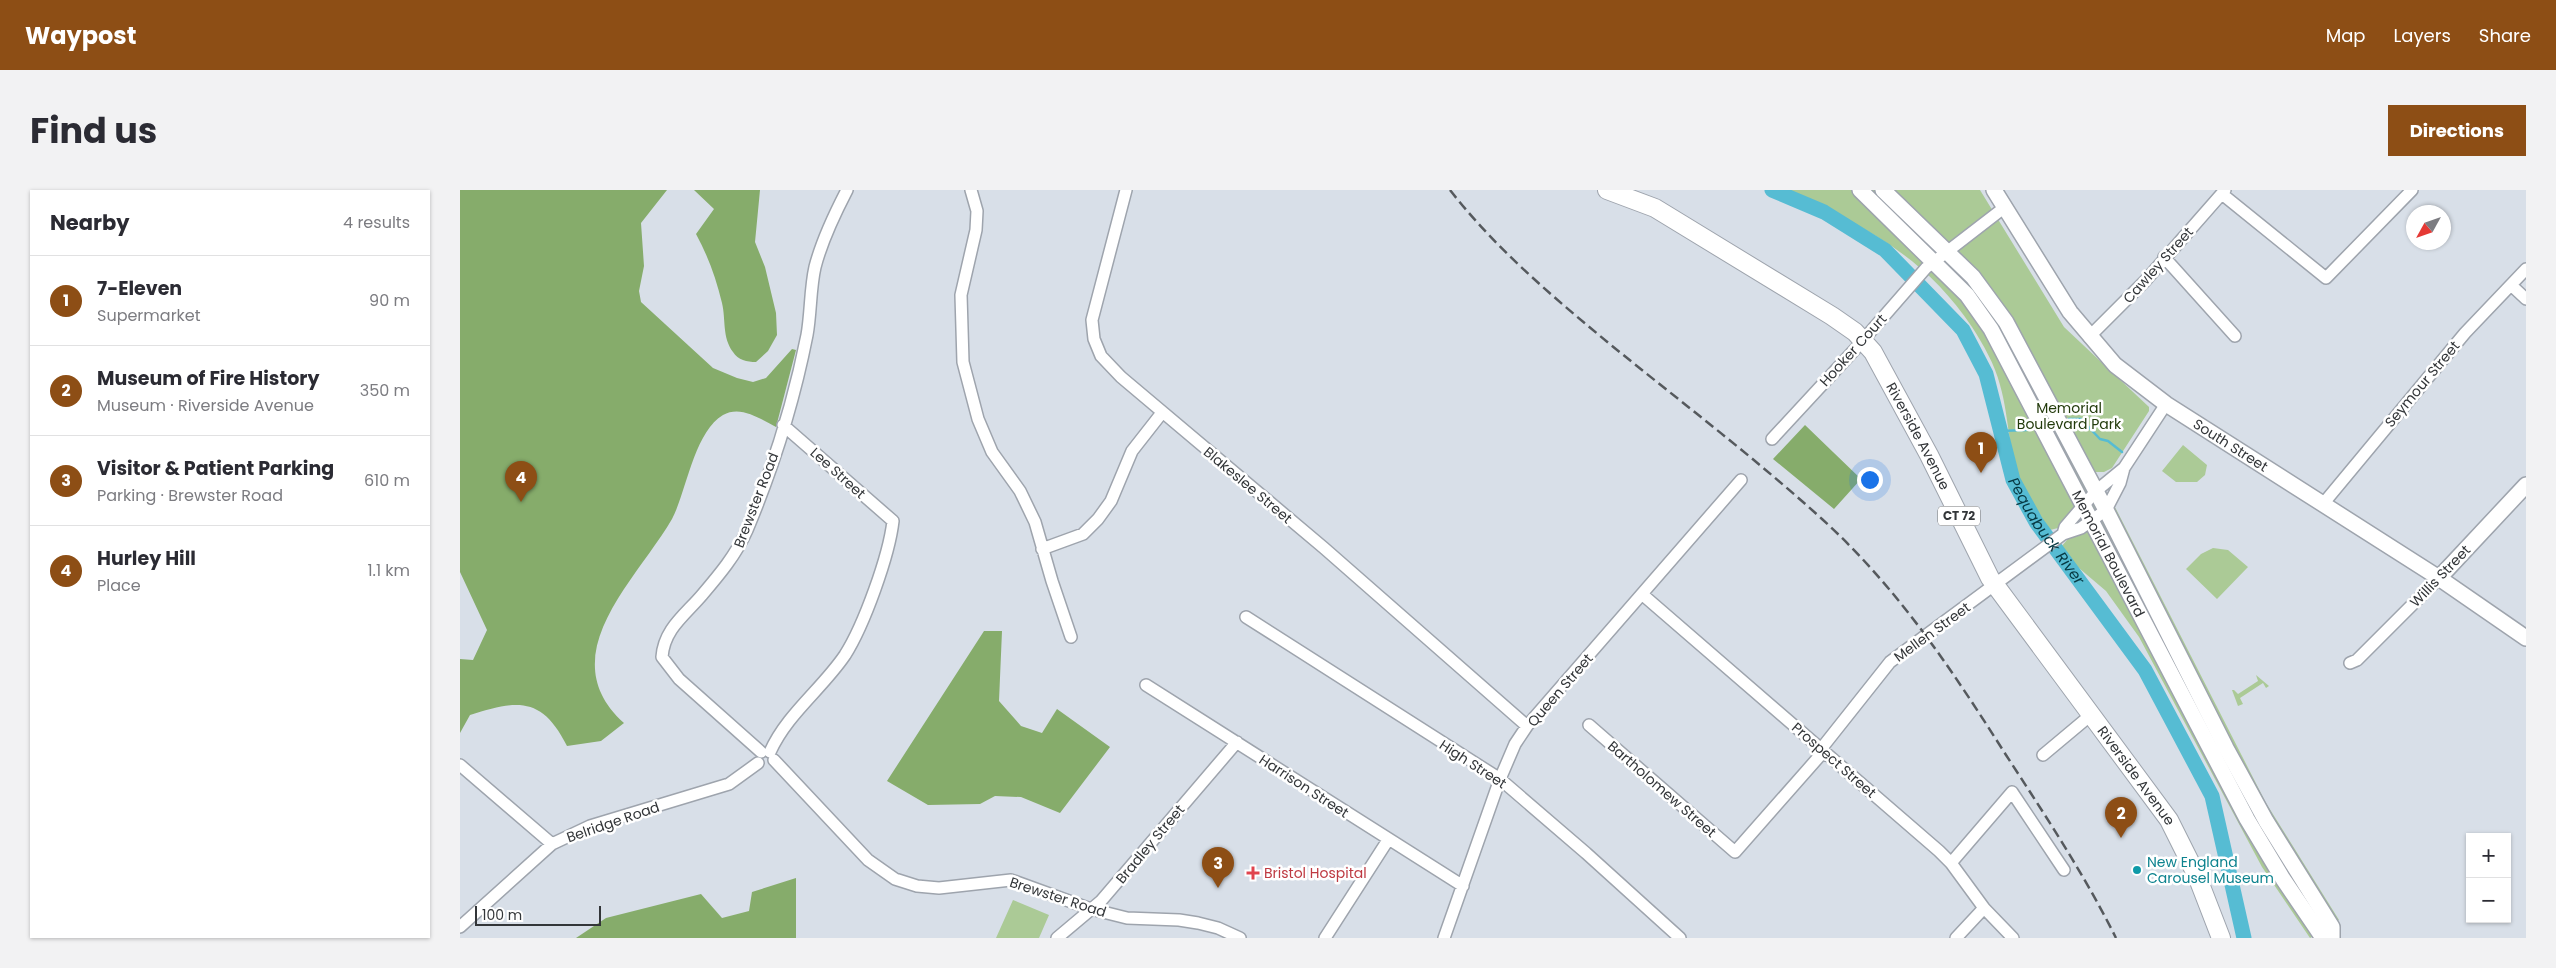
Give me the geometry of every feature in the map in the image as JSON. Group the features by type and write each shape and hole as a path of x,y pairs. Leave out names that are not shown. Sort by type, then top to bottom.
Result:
{"highway":[{"name":"Riverside Avenue","path":"1607,190 1655,208 1832,316 1863,340 1884,371 1996,585 2169,820 2197,876 2221,938"}],"main road":[{"name":"Memorial Boulevard","path":"1860,190 1929,266 1967,295 1991,328 2247,819 2310,919 2321,934 2328,938"},
{"name":"Memorial Boulevard","path":"1883,190 1973,277 2006,322 2106,510 2226,748 2266,821 2332,926 2332,938"},
{"name":"South Street","path":"1994,190 2070,312 2115,366 2166,404 2439,578 2526,638"},
{"name":"Willis Street","path":"2439,578 2526,486"}],"street":[{"name":"Brewster Road","path":"847,190 829,225 815,268 807,334 783,425 747,530 737,551 701,596 671,628 663,644 662,657 679,679 766,757 868,860 894,879 917,886 940,888 1011,880 1091,910 1127,918 1179,920 1198,923 1218,928 1240,938"},
{"path":"971,190 977,210 976,230 961,295 963,362 978,419 992,452 1020,491 1036,522 1042,549 1072,637"},
{"name":"Blakeslee Street","path":"1126,190 1098,291 1092,320 1094,339 1101,356 1121,378 1161,414 1324,548 1527,726"},
{"path":"2224,192 2326,278 2412,190"},
{"name":"Cawley Street","path":"2089,337 2119,309 2224,192"},
{"name":"Hooker Court","path":"1772,439 1929,266 2005,207"},
{"path":"2164,257 2235,336"},
{"name":"Seymour Street","path":"2323,504 2465,333 2526,269"},
{"path":"2511,284 2526,299"},
{"name":"Mellen Street","path":"2063,534 2065,528 2083,505 2096,491 2124,468 2166,404"},
{"path":"1042,549 1083,534 1098,519 1111,501 1132,451 1161,414"},
{"name":"Lee Street","path":"783,425 893,522"},
{"name":"Mellen Street","path":"1735,852 1822,750 1890,662 2063,534 2091,521 2106,510 2120,483 2124,468"},
{"name":"Queen Street","path":"1444,938 1500,779 1516,744 1527,726 1741,480"},
{"name":"Belridge Road","path":"460,927 552,844 590,826 729,784 766,757 780,731 845,655 861,625 891,539 893,522"},
{"name":"Willis Street","path":"2350,663 2357,660 2439,578"},
{"name":"Prospect Street","path":"1642,595 1951,863 1984,908 2013,938"},
{"name":"High Street","path":"1246,617 1500,779 1586,853 1674,936"},
{"name":"Harrison Street","path":"1146,685 1463,886"},
{"path":"2043,756 2092,714"},
{"name":"Bartholomew Street","path":"1589,725 1735,852"},
{"name":"Bradley Street","path":"1057,938 1101,901 1236,742"},
{"path":"460,765 552,844"},
{"path":"1951,863 2012,792 2064,870"},
{"path":"1325,938 1388,840"},
{"path":"1956,938 1984,908"}],"green space":[{"path":"460,190 667,190 641,223 644,266 639,291 641,302 713,368 737,378 753,382 766,378 792,349 796,350 776,427 743,412 730,412 713,423 698,449 672,519 621,593 607,619 597,645 595,672 603,698 624,723 601,741 567,746 558,730 538,710 527,706 515,705 501,706 470,715 460,733 460,659 473,660 487,630 460,572"},
{"path":"694,190 760,190 755,242 765,267 776,313 777,335 768,351 756,362 746,361 737,357 727,340 722,303 717,285 708,259 696,234 714,209"},
{"name":"Memorial Boulevard Park","path":"1785,190 1980,190 2064,327 2149,407 2149,411 2112,468 2104,472 2094,472 2116,509 2266,803 2339,920 2310,938 2262,867 2139,637 2106,591 2073,563 2061,547 2067,540 2058,528 2050,530 2028,497 2015,467 1998,377 1972,327 1933,280 1912,261 1840,216"},
{"path":"1805,425 1861,479 1834,509 1773,459"},
{"path":"2183,445 2207,465 2205,475 2197,482 2176,482 2162,471"},
{"path":"2213,548 2228,550 2248,567 2217,599 2186,569 2201,554"},
{"path":"984,631 1002,631 999,701 1021,726 1042,733 1057,709 1110,747 1060,813 1021,797 995,796 980,804 928,805 887,781"},
{"path":"2256,675 2269,686 2266,688 2263,683 2240,698 2243,704 2238,706 2232,690 2238,694 2258,681"},
{"path":"796,878 796,938 576,938 606,918 701,894 722,918 749,911 752,892"},
{"path":"1013,900 1049,915 1039,938 996,938"}],"waterway":[{"name":"Pequabuck River","path":"1772,190 1824,212 1885,250 1963,330 1986,374 2013,480 2036,522 2145,670 2212,796 2244,938"},
{"path":"2069,419 2081,419 2100,439 2108,441 2122,452"},
{"path":"2000,431 2027,430"}],"railway":[{"path":"1450,190 1486,232 1526,272 1611,345 1797,496 1850,545 1875,573 1922,631 1965,692 2064,845 2116,938"}],"place":[{"name":"7-Eleven","path":"1981,473"},
{"name":"Hurley Hill","path":"521,502"},
{"name":"Museum of Fire History","path":"2121,838"},
{"name":"New England Carousel Museum","path":"2137,870"},
{"name":"Bristol Hospital","path":"1253,873"},
{"name":"Visitor & Patient Parking","path":"1218,888"}]}
